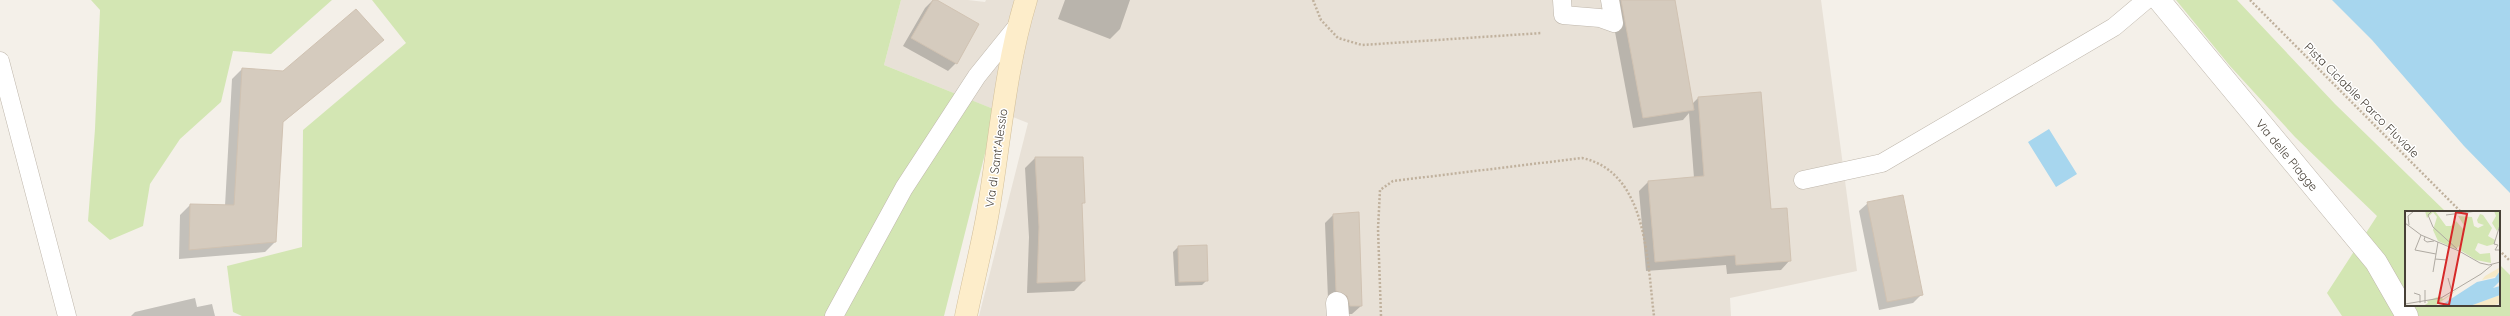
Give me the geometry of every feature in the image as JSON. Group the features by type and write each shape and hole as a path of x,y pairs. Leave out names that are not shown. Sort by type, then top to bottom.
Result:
{"street":[{"name":"Via di Sant'Alessio","path":"966,316 988,212 1005,92 1019,24 1026,0"},
{"name":"Via delle Piagge","path":"2159,0 2376,262 2407,316"}],"lane":[{"path":"1562,0 1563,14 1600,18 1614,23 1610,0"},
{"path":"1803,180 1882,163 2114,27 2146,0"},
{"path":"834,316 904,188 977,76 1019,24"},
{"path":"0,62 67,316"}],"path":[{"path":"1314,0 1321,20 1338,38 1362,45 1546,33"},
{"name":"Pista Ciclabile Parco Fluviale","path":"2250,0 2460,211"},
{"path":"1381,316 1378,229 1380,190 1393,181 1582,158 1595,161 1616,174 1635,203 1642,230 1654,316"},
{"path":"2500,251 2510,261"}],"shaded area":[{"path":"901,0 968,0 985,2 986,0 1821,0 1857,271 1730,298 1731,316 979,316 1028,123 884,65"}],"green space":[{"path":"91,0 332,0 271,54 233,51 221,102 180,139 150,184 143,226 110,240 88,221 95,129 100,10"},
{"path":"372,0 901,0 884,65 996,110 944,316 242,316 233,312 227,266 302,247 303,130 406,43"},
{"path":"2176,0 2237,0 2335,104 2445,211 2405,211 2405,306 2500,306 2500,265 2510,275 2510,316 2342,316 2327,293 2377,216 2295,137 2230,66"}],"water":[{"path":"2332,0 2510,0 2510,193 2464,146 2372,40"},
{"path":"2049,129 2077,174 2056,187 2028,142"}],"building":[{"path":"933,0 937,0 979,24 957,64 911,38"},
{"path":"1621,0 1675,0 1694,110 1643,118"},
{"path":"356,9 384,40 283,122 276,242 189,250 190,204 234,205 242,68 283,71"},
{"path":"1761,92 1771,209 1787,208 1791,261 1736,265 1735,255 1655,262 1648,181 1704,176 1698,97"},
{"path":"1035,157 1083,157 1085,203 1082,203 1085,281 1037,283 1039,227"},
{"path":"1903,195 1923,295 1887,302 1867,202"},
{"path":"1359,212 1362,306 1350,306 1347,296 1336,291 1333,214"},
{"path":"1207,245 1208,281 1179,282 1178,246"}]}
